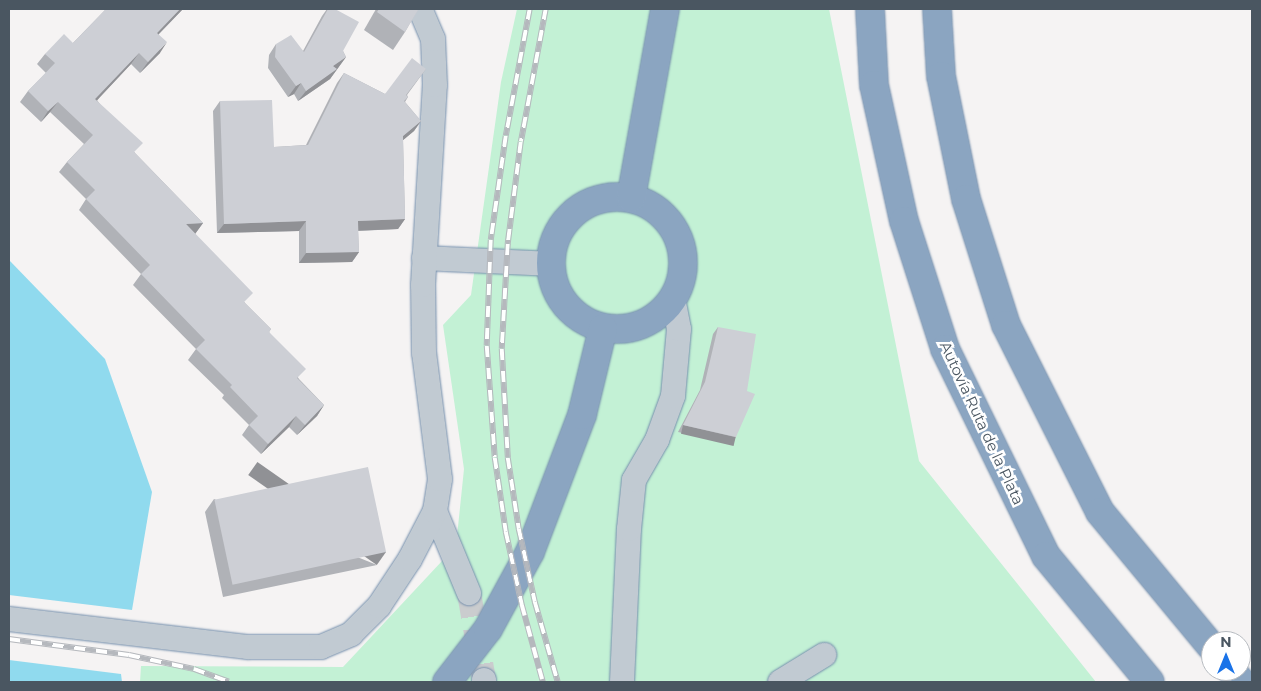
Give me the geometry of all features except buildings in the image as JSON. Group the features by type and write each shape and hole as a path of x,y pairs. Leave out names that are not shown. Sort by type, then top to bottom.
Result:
{"highway":[{"path":"631,198 665,9"},
{"name":"Autovía Ruta de la Plata","path":"870,9 874,85 904,221 945,350 1046,556 1150,682"},
{"path":"938,9 941,76 966,199 1006,325 1100,512 1201,634"},
{"path":"631,198 654,208 672,226 682,250 682,275 673,299 654,318 630,328 603,328 571,312 552,281 552,246 568,216 597,199 631,198"},
{"path":"447,682 488,629 530,552 582,415 603,328"}],"street":[{"path":"9,619 248,647 321,647 351,634 379,606 410,559 436,511 440,479 424,353 424,258 435,84 433,39 420,9"},
{"path":"424,258 552,264"},
{"path":"622,682 629,528 634,480 657,440 673,396 679,329 673,299"},
{"path":"436,511 469,593"},
{"path":"780,682 824,655"}],"green space":[{"path":"517,9 829,9 919,461 1096,682 140,682 141,666 343,667 456,546 464,469 443,325 471,295 501,82"}],"water":[{"path":"9,260 105,359 152,492 132,610 9,595"},
{"path":"9,660 121,674 122,682 9,682"}],"tunnel":[{"path":"469,593 484,680"}],"railway":[{"path":"530,9 506,136 491,240 487,346 495,458 506,532 522,605 543,682"},
{"path":"546,9 521,142 508,244 502,349 508,458 519,529 535,602 558,682"},
{"path":"9,639 129,655 194,669 229,682"}]}
